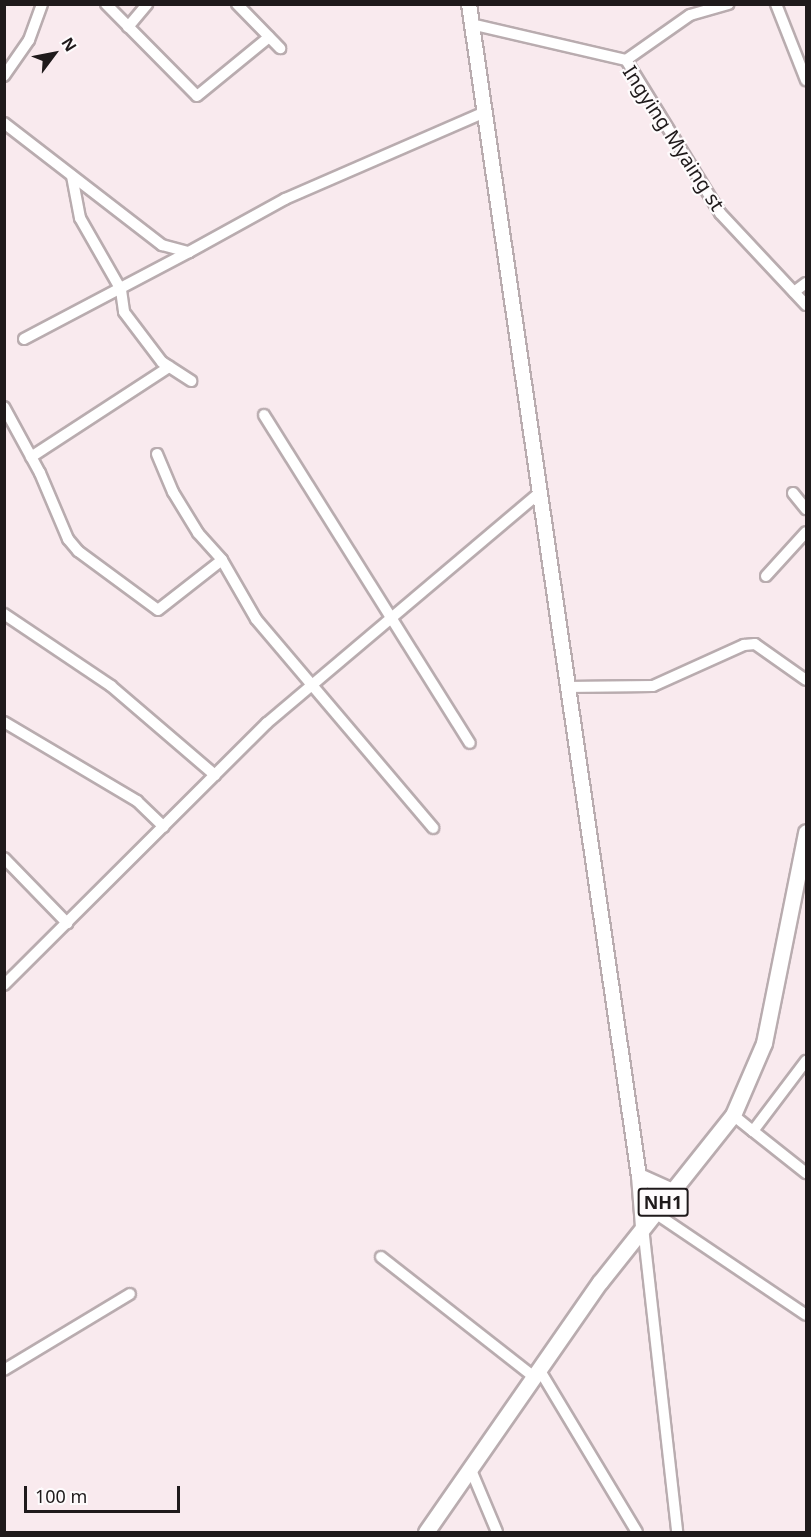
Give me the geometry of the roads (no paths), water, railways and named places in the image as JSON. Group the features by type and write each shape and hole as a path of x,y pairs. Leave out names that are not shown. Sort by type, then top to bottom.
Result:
{"highway":[{"name":"NH1","path":"426,1533 537,1373 643,1227 733,1115 764,1043 802,866 807,832"}],"main road":[{"path":"469,4 538,494 639,1176 643,1227"},
{"path":"639,1176 672,1191"}],"street":[{"path":"4,76 29,40 42,4"},
{"path":"106,4 197,96 269,37"},
{"path":"128,27 147,4"},
{"path":"237,4 280,48"},
{"path":"626,60 690,15 728,4"},
{"path":"776,4 807,80"},
{"name":"Ingying Myaing st","path":"471,24 626,60 720,213 807,305"},
{"path":"24,339 121,290 285,199 483,113"},
{"path":"4,123 162,245 189,252"},
{"path":"72,176 80,218 121,290 124,312 139,336 169,367 191,381"},
{"path":"794,292 807,283"},
{"path":"31,457 169,367"},
{"path":"4,407 31,457 68,538 78,551 158,609 222,560"},
{"path":"264,415 470,743"},
{"path":"156,454 173,492 198,533 222,560 256,619 314,684 434,828"},
{"path":"793,493 807,509"},
{"path":"6,982 267,723 538,494"},
{"path":"766,576 807,532"},
{"path":"4,614 111,686 215,776"},
{"path":"566,687 653,686 755,644 807,680"},
{"path":"4,722 137,801 164,827"},
{"path":"4,858 67,923"},
{"path":"753,1131 807,1061"},
{"path":"733,1115 807,1173"},
{"path":"655,1213 807,1315"},
{"path":"643,1227 677,1533"},
{"path":"381,1257 537,1373 637,1533"},
{"path":"4,1370 130,1294"},
{"path":"471,1470 497,1533"}]}
